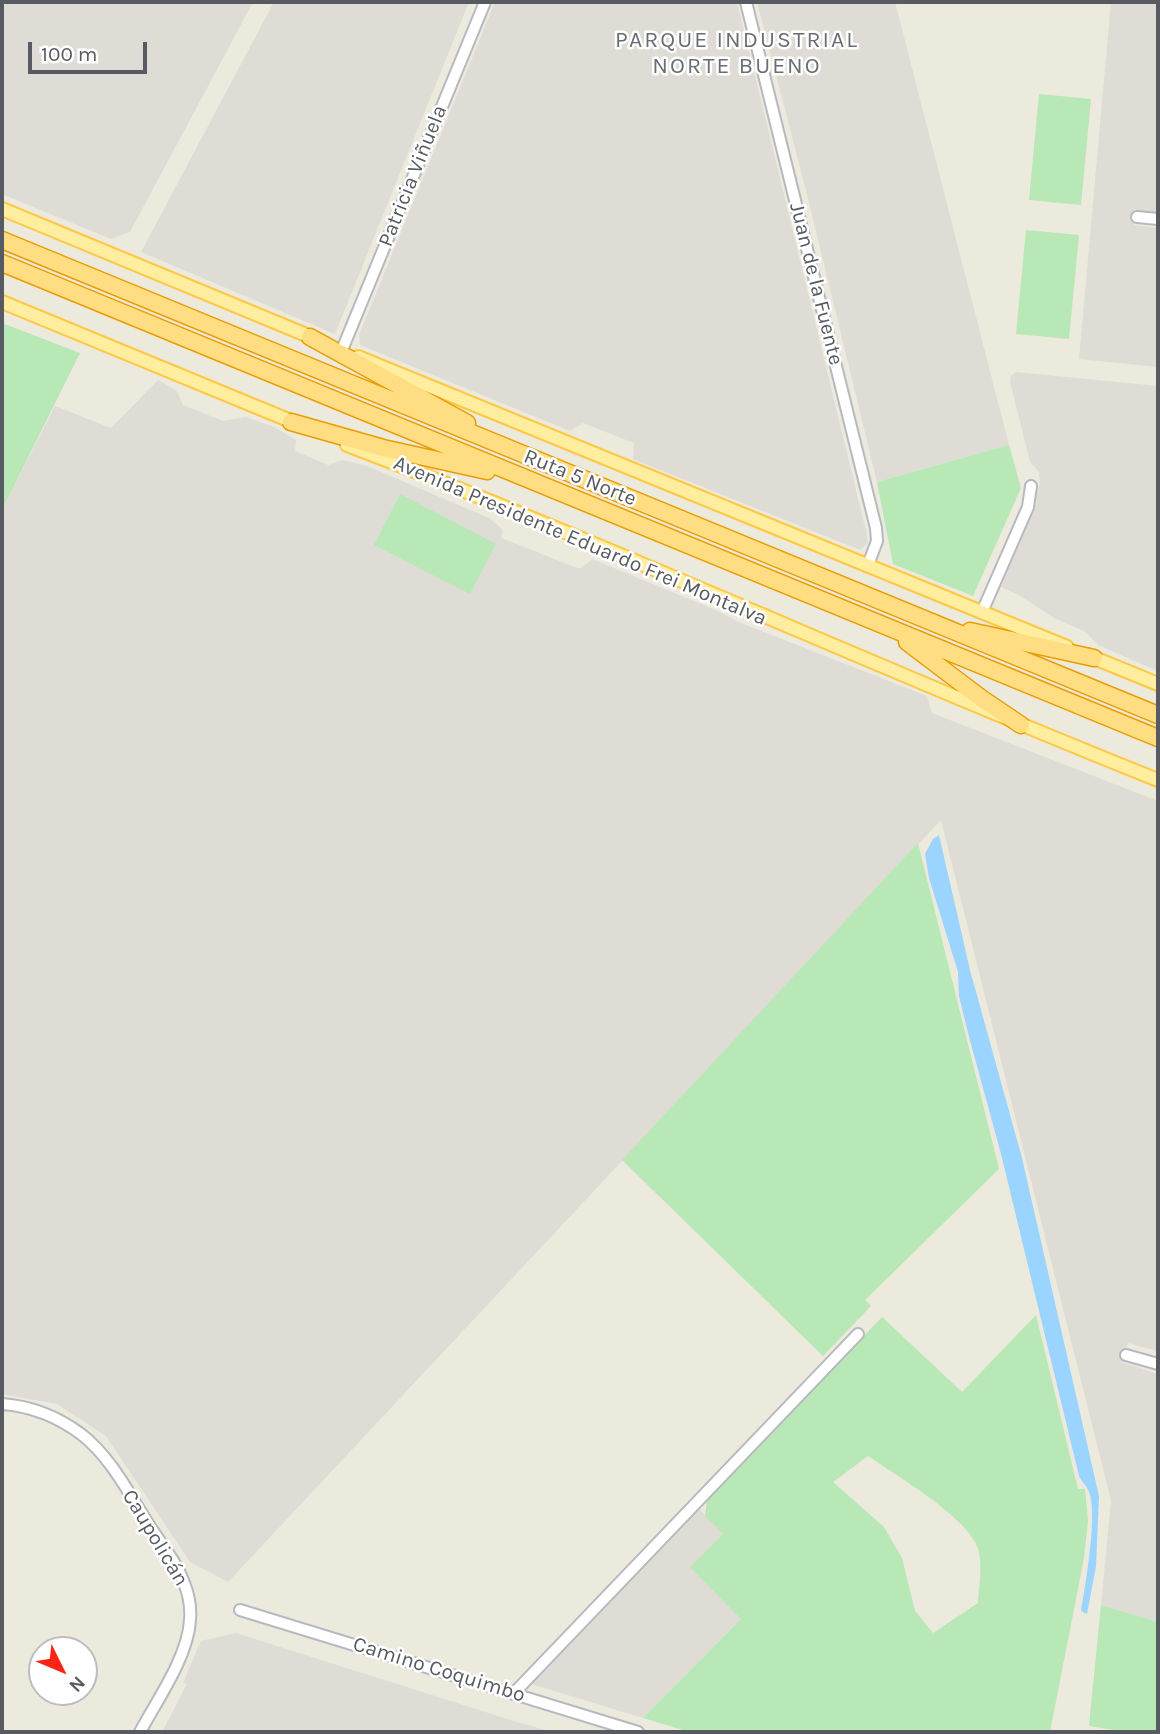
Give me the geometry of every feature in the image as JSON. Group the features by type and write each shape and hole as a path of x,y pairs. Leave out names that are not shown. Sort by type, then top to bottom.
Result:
{"highway":[{"name":"Ruta 5 Norte","path":"2,240 517,453 733,538 1158,715"},
{"name":"Ruta 5 Norte","path":"2,263 1158,738"},
{"path":"310,337 517,453"},
{"path":"291,422 383,449 530,481"},
{"path":"875,622 1021,725"},
{"path":"943,626 1094,658"}],"main road":[{"path":"2,209 1158,684"},
{"name":"Avenida Presidente Eduardo Frei Montalva","path":"2,302 1158,780"}],"street":[{"name":"Patricia Viñuela","path":"342,350 485,2"},
{"name":"Juan de la Fuente","path":"746,2 876,528 877,541 868,565"},
{"path":"1137,216 1158,219"},
{"path":"982,612 1028,507 1031,486"},
{"path":"514,1693 858,1334"},
{"path":"1126,1355 1158,1364"},
{"name":"Caupolicán","path":"2,1404 47,1414 73,1429 96,1448 116,1473 184,1582 190,1611 186,1640 140,1732"},
{"name":"Camino Coquimbo","path":"240,1610 638,1732"}],"shaded area":[{"path":"6,2 253,2 130,232 111,239 2,194 2,12"},
{"path":"274,2 469,2 335,334 141,252"},
{"path":"495,2 737,2 866,531 868,543 860,550 633,459 634,443 583,423 570,431 360,345 359,335"},
{"path":"757,2 895,2 1009,445 877,482"},
{"path":"1111,2 1158,2 1158,213 1135,211 1134,225 1158,228 1158,367 1079,359"},
{"path":"1016,372 1158,386 1158,671 1098,645 1086,632 1054,618 1019,595 1001,587 1037,502 1035,495 1040,484 1039,472 1030,462 1010,382 1011,376"},
{"path":"158,380 177,391 183,405 223,421 246,417 274,427 296,440 295,451 328,465 343,460 367,466 489,518 501,528 501,537 504,539 577,568 582,568 592,559 741,623 927,696 932,713 1158,801 1158,1351 1128,1343 1121,1362 1158,1374 1158,1622 1101,1605 1111,1501 941,820 228,1582 190,1562 106,1436 57,1404 2,1394 2,510 55,406 111,428"},
{"path":"697,1507 723,1534 741,1619 643,1718 531,1684"},
{"path":"236,1633 552,1732 162,1732 187,1684 183,1683 201,1641"}],"green space":[{"path":"1039,94 1091,99 1081,205 1029,200"},
{"path":"1026,230 1079,235 1069,339 1016,334"},
{"path":"2,323 80,353 2,510"},
{"path":"1009,445 1021,488 973,596 893,564 877,482"},
{"path":"400,494 496,544 470,594 374,545"},
{"path":"918,843 999,1169 865,1300 871,1306 823,1356 622,1160"},
{"path":"1036,1315 1078,1489 1085,1489 1088,1521 1084,1558 1050,1732 690,1732 643,1718 741,1619 690,1567 723,1534 705,1516 707,1499 882,1317 962,1392","holes":["868,1456 943,1508 958,1521 976,1544 980,1558 978,1603 933,1633 915,1611 902,1558 884,1527 833,1482"]},
{"path":"1101,1605 1158,1622 1158,1732 1127,1732 1089,1726"}],"water":[{"path":"939,835 970,970 1022,1158 1099,1496 1096,1566 1087,1614 1081,1611 1090,1549 1091,1500 1079,1476 1001,1154 959,996 958,972 929,878 925,854 933,839"}],"district":[{"name":"PARQUE INDUSTRIAL NORTE BUENO","path":"737,53"}]}
